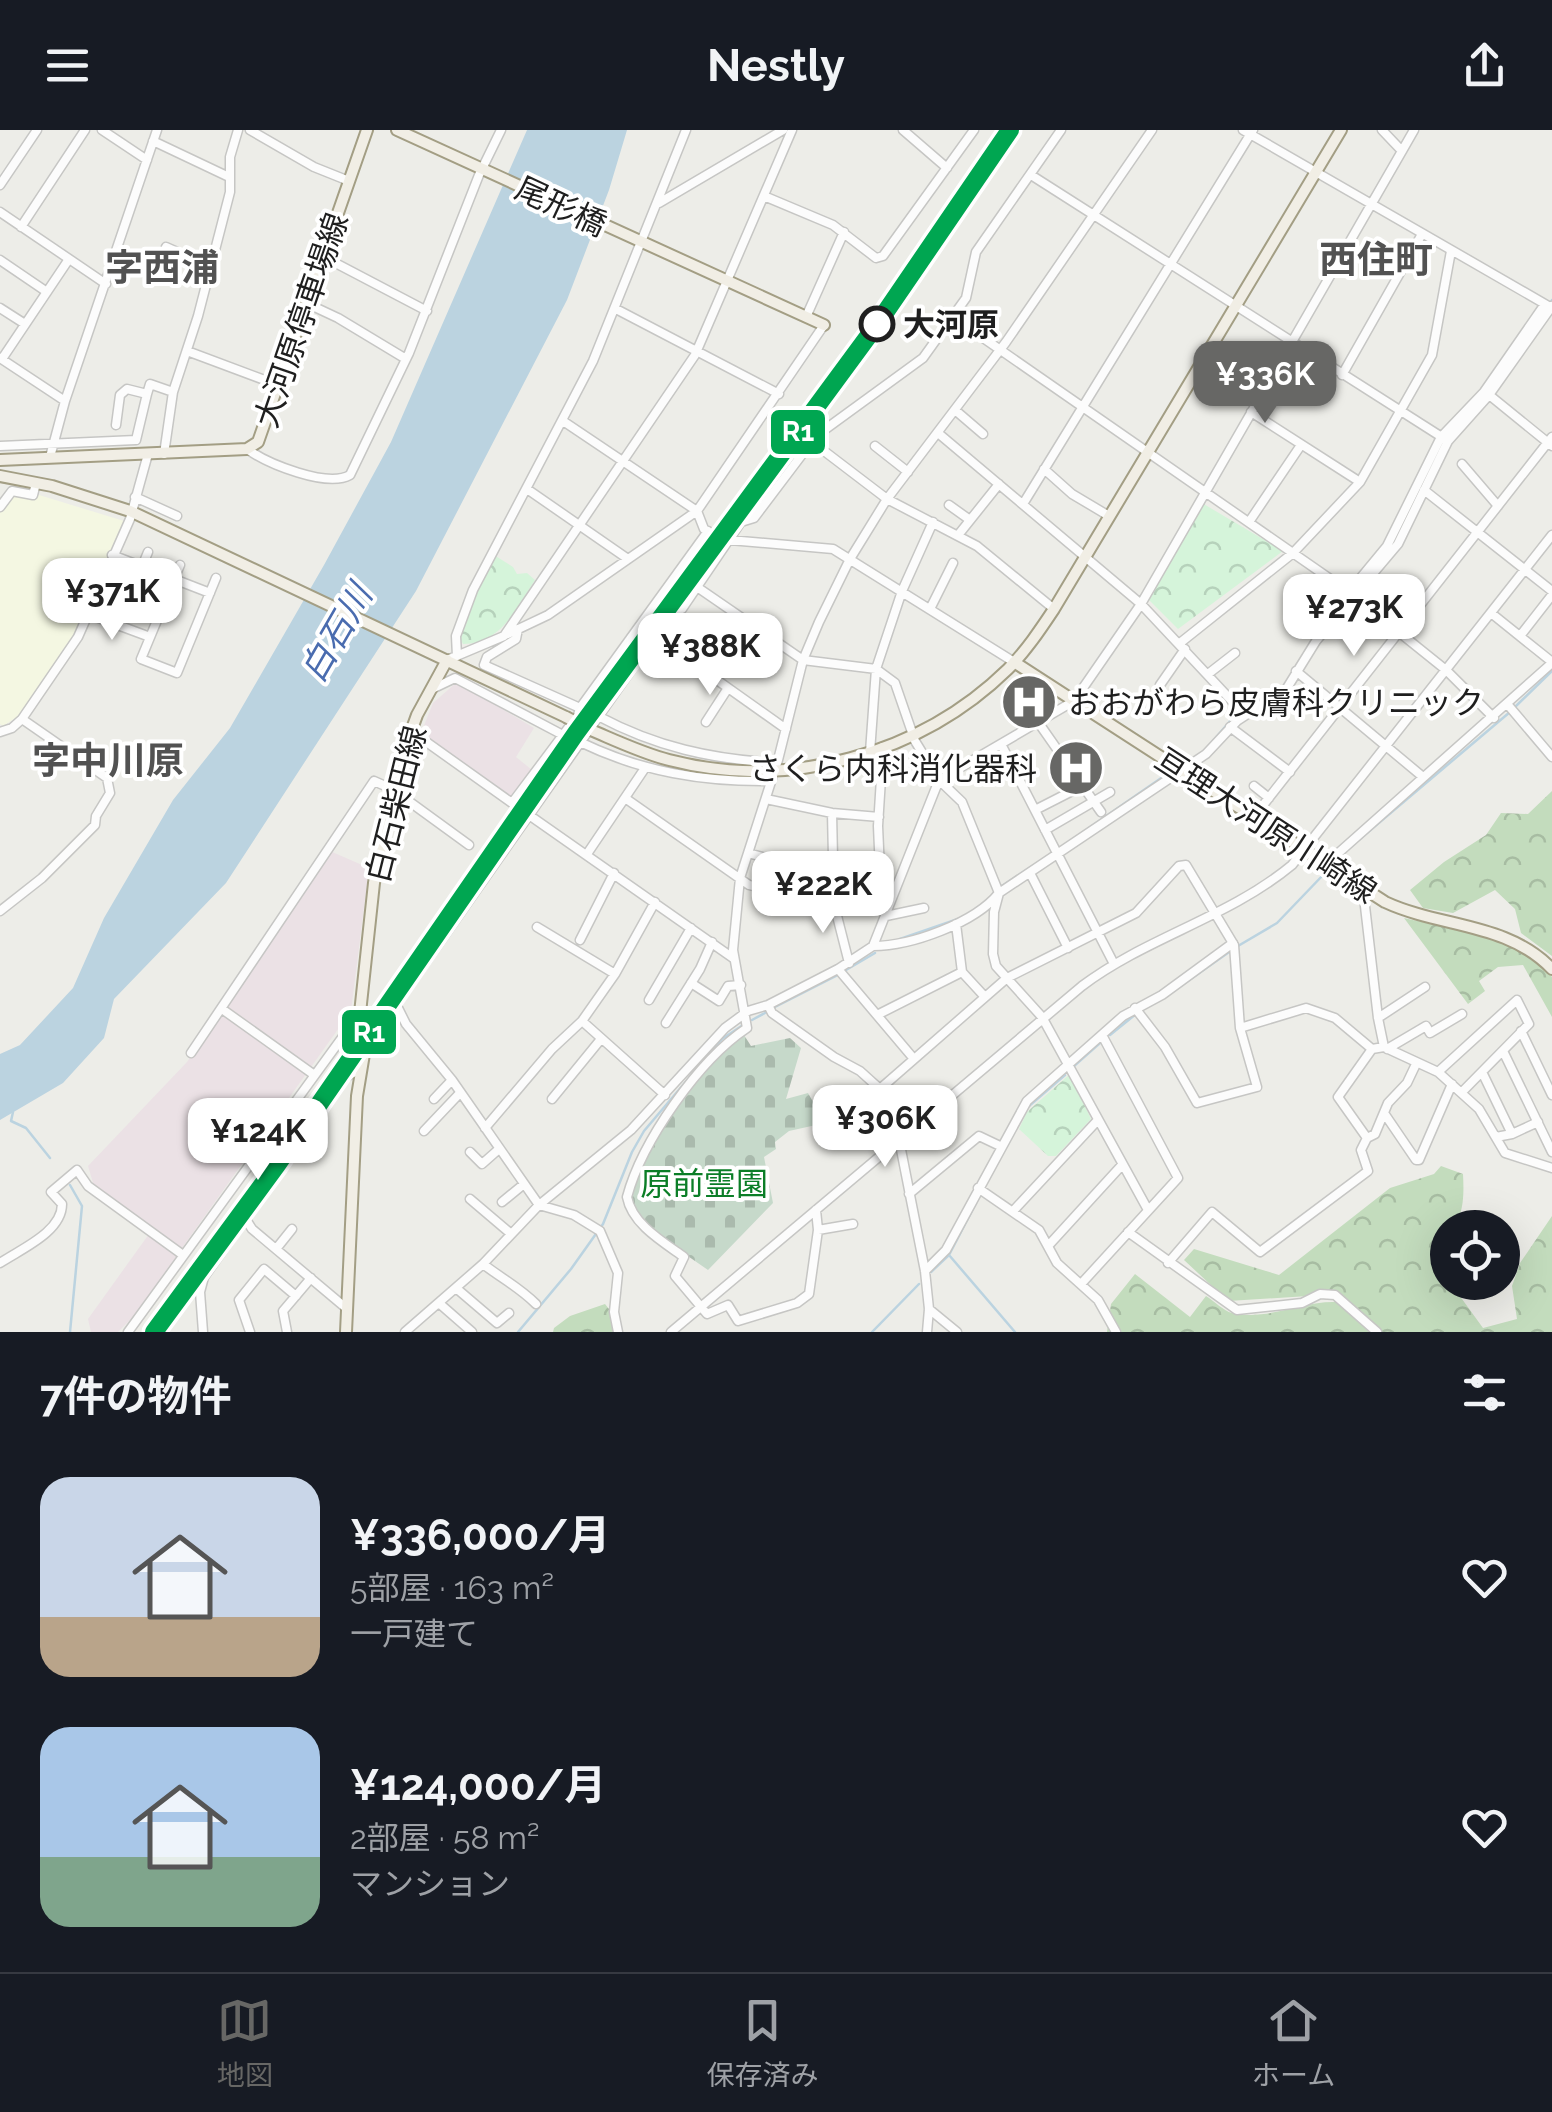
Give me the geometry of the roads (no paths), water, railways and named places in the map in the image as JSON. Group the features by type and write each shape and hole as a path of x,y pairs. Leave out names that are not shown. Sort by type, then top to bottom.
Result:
{"main road":[{"name":"大河原停車場線","path":"0,460 247,449 258,442 367,130"},
{"path":"397,130 483,170"},
{"path":"0,476 130,511 447,658 591,730 669,760 703,767 774,772 825,764 912,735 966,704 1014,662 1054,609 1341,130"},
{"name":"尾形橋","path":"483,170 640,242"},
{"path":"640,242 824,325"},
{"path":"32,482 33,458"},
{"name":"白石柴田線","path":"346,1332 356,1096 365,1048 360,1014 374,883 392,789 411,730 447,658"},
{"name":"亘理大河原川崎線","path":"1014,662 1363,890 1419,916 1505,936 1532,950 1552,969"}],"street":[{"path":"0,184 36,130"},
{"path":"22,227 85,130"},
{"path":"102,130 147,160"},
{"path":"50,458 65,401 157,130"},
{"path":"164,454 172,392 230,192 233,144 238,130"},
{"path":"250,130 314,167 349,181"},
{"path":"247,449 280,467 343,479 350,475 406,359 501,130"},
{"path":"447,658 472,590 563,421 616,309 686,130"},
{"path":"658,203 783,130"},
{"path":"504,636 698,350 792,130"},
{"path":"903,130 947,168"},
{"path":"764,196 844,232 876,258 883,256 974,130"},
{"path":"365,1048 655,636 673,612 682,609 741,522 754,518 811,441 923,358 966,298 976,252 1061,130"},
{"path":"743,1332 728,1305 707,1314 675,1276 684,1257 651,1234 626,1197 661,1127 723,1045 747,1028 733,958 740,878 774,772 802,660 850,558 886,499 1000,349 1152,130"},
{"path":"1382,130 1402,151"},
{"path":"408,1331 482,1264 539,1205 632,1130 725,1028 746,1013 768,1006 838,969 873,946 939,780 1074,702 1141,604 1414,130"},
{"path":"873,946 884,946 978,914 999,893 1206,754 1242,713 1287,688 1387,546 1445,439 1486,393 1550,306 1249,132 1023,504"},
{"path":"154,141 229,177"},
{"path":"1031,175 1445,439"},
{"path":"0,212 106,284"},
{"path":"806,316 844,232"},
{"path":"1342,375 1422,234"},
{"path":"166,247 211,267"},
{"path":"1160,685 1182,646 1293,553 1360,482 1434,350 1451,251"},
{"path":"322,256 427,311"},
{"path":"65,401 1,358 69,259"},
{"path":"0,260 47,292"},
{"path":"306,303 406,359"},
{"path":"0,308 25,324"},
{"path":"616,309 780,394"},
{"path":"953,317 1352,594 1446,670 1494,718"},
{"path":"447,658 548,615 697,511 824,325"},
{"path":"187,351 278,385"},
{"path":"0,732 12,728 22,718 78,637 130,519 142,454 136,440 150,384 172,392"},
{"path":"116,425 120,395 127,389 147,394"},
{"path":"1253,818 1551,442 1486,393"},
{"path":"955,410 983,434"},
{"path":"1252,412 1360,482"},
{"path":"563,421 697,511 708,531 727,542 827,548 850,558 1014,662"},
{"path":"938,433 1141,604 1242,713"},
{"path":"1352,594 1398,544 1445,439"},
{"path":"0,446 136,440"},
{"path":"811,441 886,499 959,534 1054,609"},
{"path":"1248,522 1301,444"},
{"path":"876,446 908,472"},
{"path":"1462,464 1498,506"},
{"path":"1044,469 1072,494 1109,516"},
{"path":"0,507 12,491 33,495 32,482"},
{"path":"959,534 999,484"},
{"path":"526,489 628,559"},
{"path":"1424,490 1552,593 1520,636"},
{"path":"134,496 176,516"},
{"path":"949,505 970,520"},
{"path":"870,752 876,668 902,590 933,522"},
{"path":"411,730 512,803 708,531"},
{"path":"670,1332 683,1328 701,1307 1042,1018 1114,964 1268,886 1304,851 1552,534"},
{"path":"118,625 148,552"},
{"path":"112,556 210,593"},
{"path":"930,609 952,563"},
{"path":"180,565 141,659 176,673 216,578"},
{"path":"697,587 802,660 876,668 898,689 912,735 939,780 962,802 999,893 992,954 996,966 1042,1018 1148,1210"},
{"path":"1326,864 1422,777 1510,708 1552,662 1491,613"},
{"path":"88,614 150,637"},
{"path":"518,628 516,638 486,657 484,665 580,708"},
{"path":"655,636 786,728"},
{"path":"1208,674 1234,653"},
{"path":"1296,671 1422,777"},
{"path":"432,689 455,678 561,734"},
{"path":"706,722 728,688"},
{"path":"1510,708 1552,757"},
{"path":"598,716 632,734 682,751 774,772"},
{"path":"0,910 42,878 95,825 96,816 110,794 106,778 22,718"},
{"path":"1038,722 1100,812"},
{"path":"1230,727 1290,772"},
{"path":"580,742 645,768 716,781 774,772"},
{"path":"1001,744 1114,964"},
{"path":"881,894 879,817 883,747"},
{"path":"587,854 645,768"},
{"path":"191,1054 374,781 392,789 468,844"},
{"path":"1035,810 1082,786"},
{"path":"1254,786 1269,798"},
{"path":"1045,830 1110,792"},
{"path":"625,798 749,885 819,901 894,892"},
{"path":"766,799 832,813 879,817"},
{"path":"832,813 834,858"},
{"path":"529,814 733,958"},
{"path":"748,853 788,864"},
{"path":"881,1088 1007,978 1136,913 1179,866 1186,866 1234,947 1240,1028 1257,1087 1197,1103 1165,1047 1137,1011"},
{"path":"580,940 614,873"},
{"path":"1030,873 1068,948"},
{"path":"1363,890 1378,1018 1386,1048"},
{"path":"834,900 850,962"},
{"path":"484,1128 552,1048 582,1021 615,974 655,902"},
{"path":"886,916 924,908"},
{"path":"956,924 962,972 984,997"},
{"path":"536,926 615,974"},
{"path":"648,1000 692,928"},
{"path":"666,1024 712,942"},
{"path":"925,1271 946,1250 1022,1106 1102,1036 1234,947"},
{"path":"838,969 914,1059"},
{"path":"876,1015 962,972"},
{"path":"691,983 719,1001 728,986 741,985"},
{"path":"1378,1018 1425,987"},
{"path":"1438,1072 1517,1000 1529,1024 1462,1092"},
{"path":"396,1004 406,1024 452,1080 539,1205 574,1215 599,1229 618,1273 614,1312 618,1332"},
{"path":"768,1006 891,1099 925,1271 927,1332"},
{"path":"1240,1028 1306,1008 1335,1018 1372,1048 1386,1048 1438,1072 1479,1109 1505,1152 1552,1168"},
{"path":"222,1010 313,1074"},
{"path":"128,1332 360,1014"},
{"path":"1386,1048 1426,1026 1430,1033 1462,1014"},
{"path":"582,1021 665,1095"},
{"path":"1521,1032 1552,1095"},
{"path":"1081,1284 1178,1178 1102,1036"},
{"path":"552,1098 601,1038"},
{"path":"1367,1138 1338,1097 1372,1048"},
{"path":"1503,1050 1552,1152"},
{"path":"1168,1262 1212,1212 1260,1252 1368,1170 1361,1150 1367,1138 1375,1134 1416,1064"},
{"path":"203,1332 201,1284 343,1079 361,1068"},
{"path":"1482,1072 1512,1134"},
{"path":"434,1100 452,1080"},
{"path":"1384,1113 1416,1160 1420,1160 1452,1084"},
{"path":"424,1131 460,1093"},
{"path":"1014,1210 1097,1121"},
{"path":"1496,1137 1538,1122"},
{"path":"909,1194 979,1136 1000,1146"},
{"path":"470,1152 482,1164 500,1149"},
{"path":"1048,1246 1122,1165"},
{"path":"0,1262 52,1228 62,1215 62,1204 52,1192 77,1170 88,1186 183,1256"},
{"path":"502,1202 524,1184"},
{"path":"978,1188 1039,1230 1057,1263 1098,1300 1116,1332"},
{"path":"470,1199 510,1233"},
{"path":"738,1322 797,1303 809,1294 818,1230 816,1210"},
{"path":"244,1218 346,1308"},
{"path":"818,1230 853,1224"},
{"path":"276,1250 292,1230"},
{"path":"1128,1232 1237,1310 1302,1303 1320,1294 1335,1295 1377,1332"},
{"path":"0,1249 19,1250"},
{"path":"482,1264 515,1283 536,1304"},
{"path":"250,1332 240,1300 264,1270 296,1296"},
{"path":"287,1332 282,1314 311,1278"},
{"path":"456,1288 497,1324 509,1313"},
{"path":"440,1304 472,1332"},
{"path":"929,1309 956,1332"}],"water":[{"name":"白石川","path":"527,130 627,130 567,300 416,591 226,883 114,999 104,1038 63,1083 0,1120 0,1054 20,1045 73,988 104,918 173,800 230,728 324,565 391,442"}],"waterway":[{"path":"1424,480 1437,456"},
{"path":"1390,547 1411,505"},
{"path":"1334,614 1348,597"},
{"path":"1283,688 1305,652"},
{"path":"1516,706 1552,671"},
{"path":"1212,742 1231,720 1250,708"},
{"path":"1348,849 1510,712"},
{"path":"1060,848 1167,774"},
{"path":"1002,886 1034,865"},
{"path":"1238,946 1277,923 1324,874"},
{"path":"900,939 958,919"},
{"path":"1165,997 1232,950"},
{"path":"846,970 875,953"},
{"path":"775,1007 836,976"},
{"path":"752,1020 765,1013"},
{"path":"1110,1035 1136,1014"},
{"path":"518,1332 603,1224 644,1131 722,1039 743,1025"},
{"path":"1074,1066 1100,1043"},
{"path":"1029,1106 1065,1075"},
{"path":"13,1112 11,1121 26,1128 50,1158"},
{"path":"70,1185 82,1206 70,1332"},
{"path":"931,1272 949,1255 976,1203"},
{"path":"949,1255 1015,1332"},
{"path":"872,1332 919,1284"}],"place":[{"name":"大河原","path":"877,324"},
{"name":"おおがわら皮膚科クリニック","path":"1029,702"},
{"name":"さくら内科消化器科","path":"1076,768"}],"district":[{"name":"西住町","path":"1376,259"},
{"name":"字西浦","path":"162,267"},
{"name":"字中川原","path":"108,760"}],"park label":[{"name":"原前霊園","path":"704,1183"}]}
